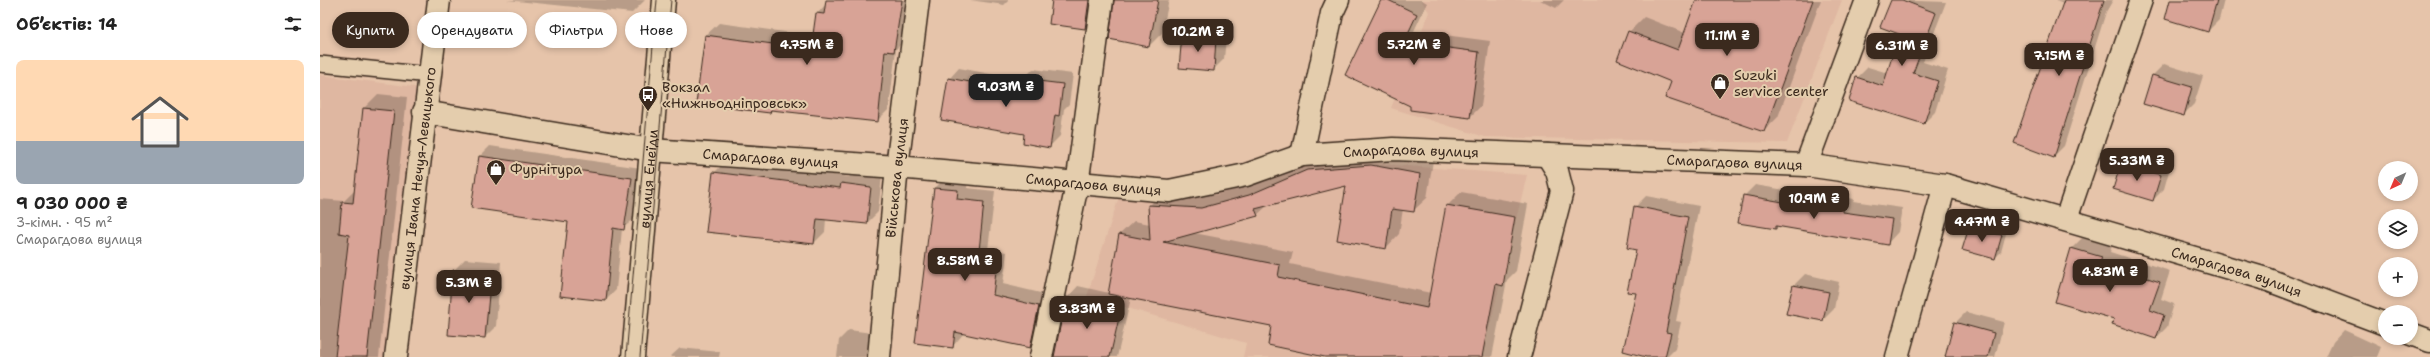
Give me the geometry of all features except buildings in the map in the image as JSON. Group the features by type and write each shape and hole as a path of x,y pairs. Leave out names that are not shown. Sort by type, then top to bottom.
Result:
{"street":[{"name":"вулиця Івана Нечуя-Левицького","path":"396,357 424,112 439,0"},
{"name":"вулиця Енеїди","path":"633,357 664,0"},
{"name":"Військова вулиця","path":"879,357 897,167 918,0"},
{"path":"1041,357 1077,185 1102,0"},
{"path":"1302,155 1332,13 1338,0"},
{"path":"1806,165 1867,0"},
{"path":"2066,219 2141,0"},
{"name":"Смарагдова вулиця","path":"424,112 651,150 897,167 1077,185 1169,191 1246,175 1302,155 1393,148 1806,165 1945,185 2066,219 2263,278 2378,321"},
{"path":"1519,357 1562,191 1558,171 1547,155"},
{"path":"1897,357 1945,185"},
{"path":"2418,337 2430,341"}],"lane":[{"path":"320,64 430,75"}],"shaded area":[{"path":"1421,0 1842,0 1787,143 1485,137 1391,108 1429,12"},
{"path":"320,75 422,88 388,357 320,357"},
{"path":"1367,163 1527,175 1482,357 1243,357 1246,343 1087,296 1119,197 1306,165"}],"tram line":[{"path":"626,357 657,0"},
{"path":"640,357 671,0"}],"place":[{"name":"Suzuki service center","path":"1720,100"},
{"name":"Вокзал «Нижньодніпровськ»","path":"648,112"},
{"name":"Фурнітура","path":"496,186"}]}
